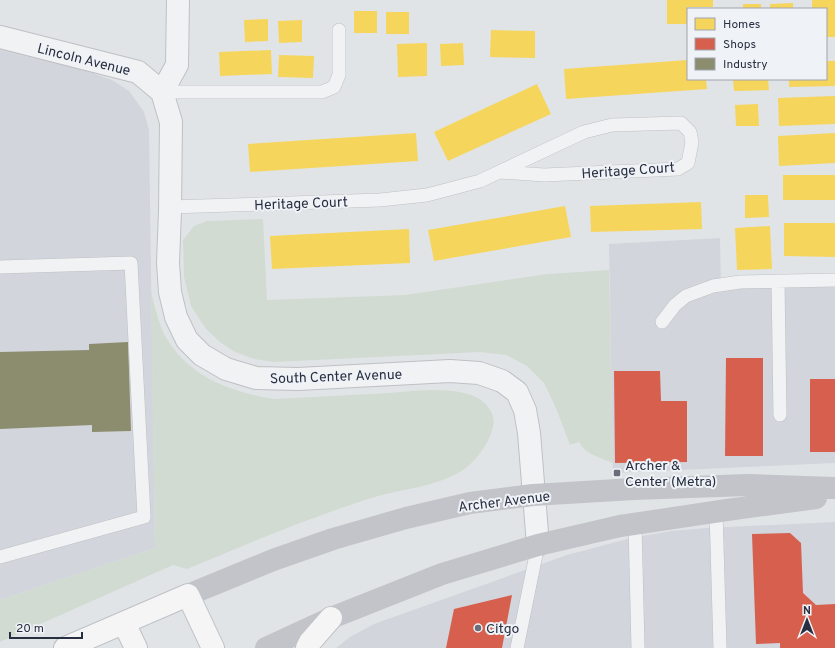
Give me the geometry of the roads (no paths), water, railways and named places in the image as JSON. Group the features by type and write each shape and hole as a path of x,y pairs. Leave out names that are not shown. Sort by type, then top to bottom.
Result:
{"main road":[{"name":"Archer Avenue","path":"188,595 279,558 333,539 406,518 470,503 533,495 634,489 748,485 835,488"},
{"path":"266,648 331,618 442,574 538,545 635,524 716,511 835,496"},
{"path":"65,648 188,595 213,648"},
{"path":"307,648 310,642 331,618"},
{"path":"124,623 136,648"}],"street":[{"path":"162,92 177,65 178,0"},
{"name":"Lincoln Avenue","path":"0,37 138,72 162,92"},
{"name":"South Center Avenue","path":"162,92 172,122 168,263 170,292 176,317 187,340 202,355 226,370 256,378 298,379 450,371 479,373 502,381 517,392 526,410 538,545"}],"lane":[{"path":"162,92 322,92 334,88 339,75 339,30"},
{"name":"Heritage Court","path":"170,207 380,200 426,195 480,181 584,132 612,125 681,123 690,132 692,142 688,163 678,169 544,175 500,172"},
{"path":"0,267 131,263 144,517 0,557"},
{"path":"662,322 675,305 686,296 713,286 740,282 835,280"},
{"path":"778,281 780,415"},
{"path":"716,511 720,648"},
{"path":"635,524 638,648"},
{"path":"517,648 538,545"}],"place":[{"name":"Archer & Center (Metra)","path":"617,473"},
{"name":"Citgo","path":"478,628"}]}
